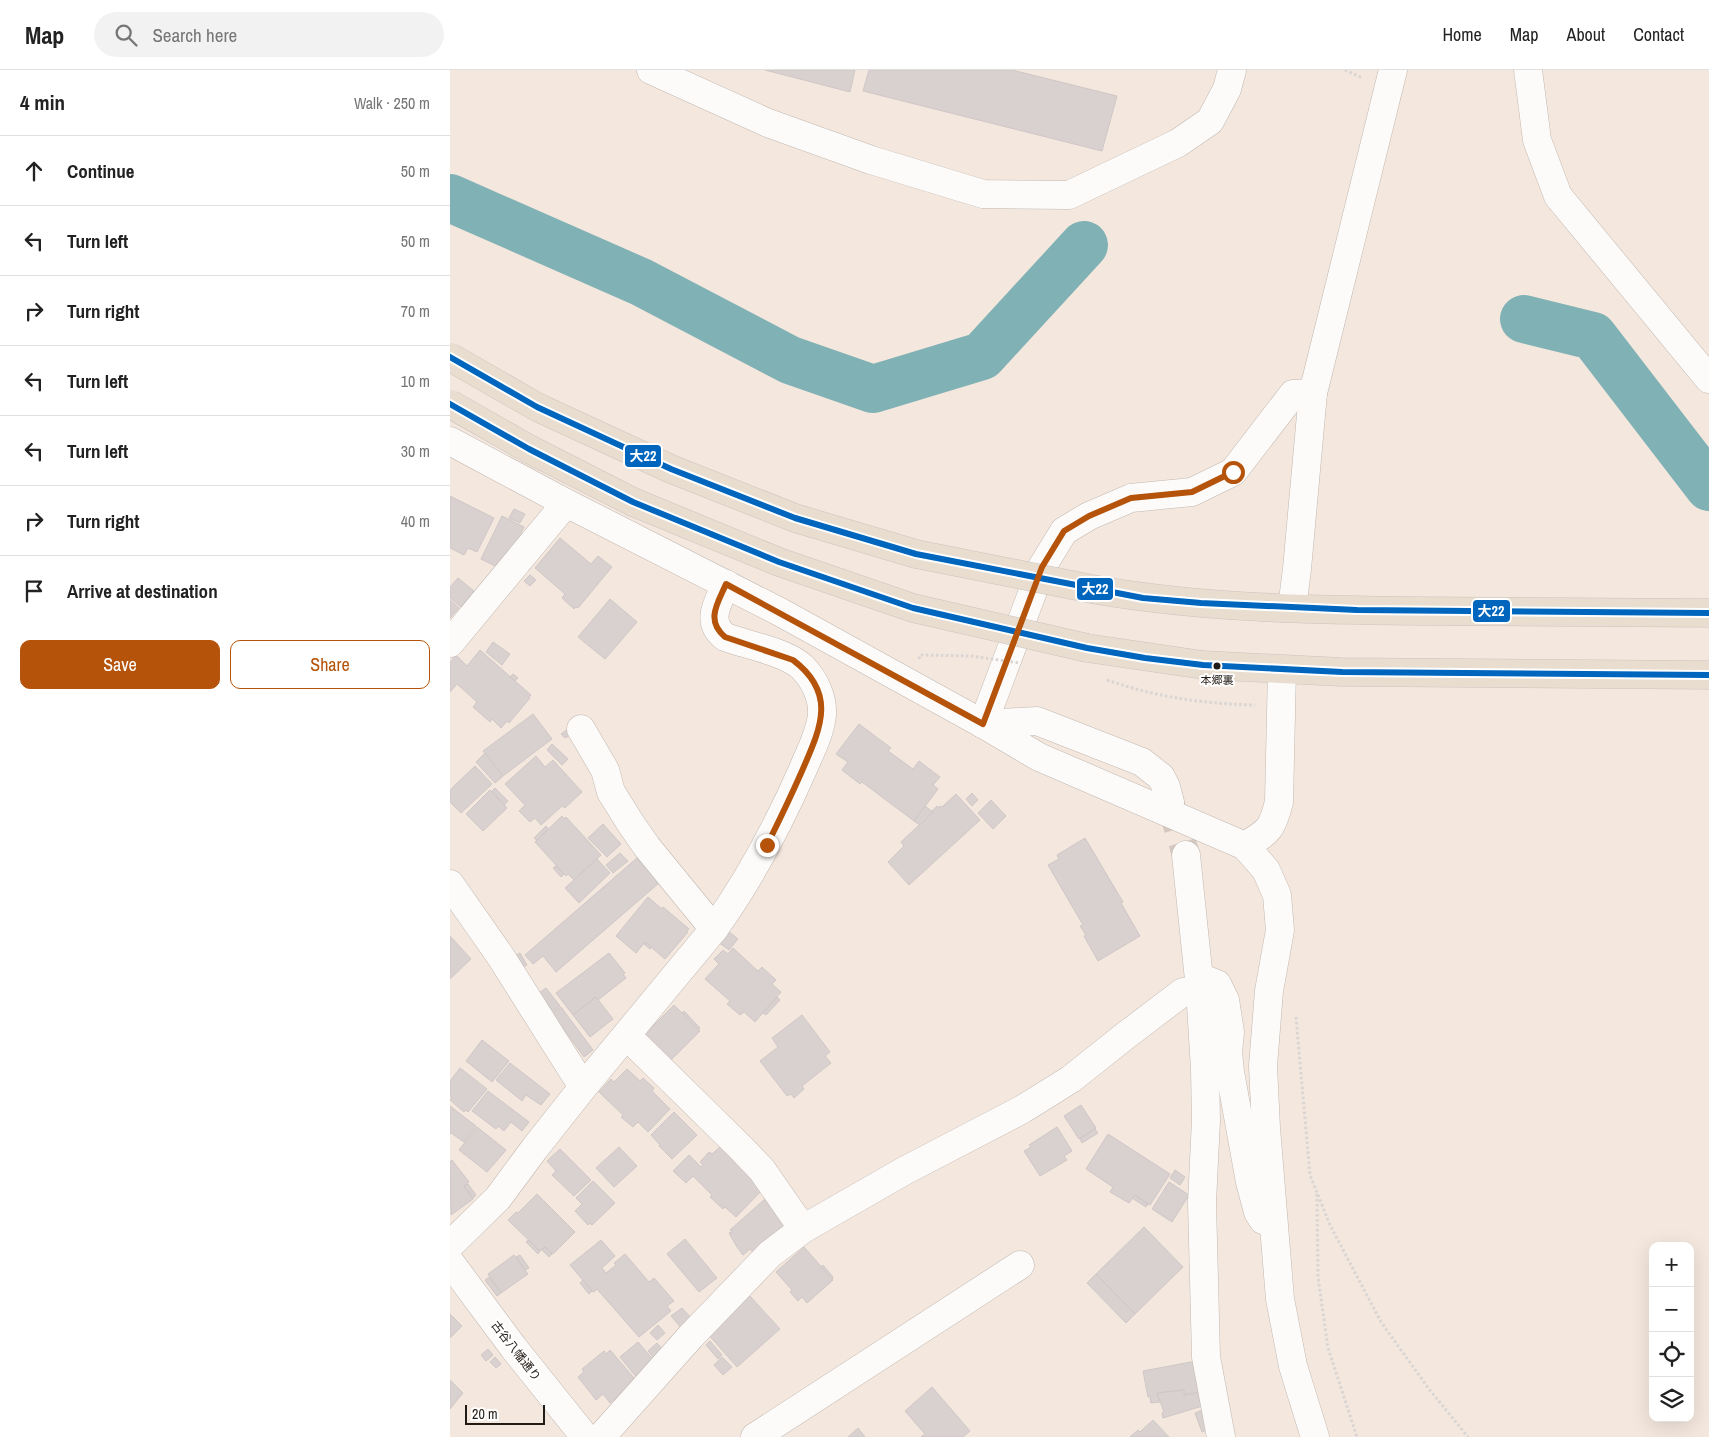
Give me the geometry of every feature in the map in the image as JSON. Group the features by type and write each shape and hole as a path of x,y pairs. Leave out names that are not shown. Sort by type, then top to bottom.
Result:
{"highway":[{"path":"450,357 537,407 672,469 795,518 916,554 1097,590 1143,598 1201,604 1356,610 1709,613"},
{"path":"450,404 529,449 633,502 779,562 913,608 1087,648 1203,665 1282,670 1709,676"}],"street":[{"path":"651,70 768,123 872,160 983,194 1069,195 1178,143 1210,121 1227,89 1226,71"},
{"path":"1292,608 1313,393 1393,70"},
{"path":"1528,70 1537,140 1558,196 1709,379"},
{"path":"983,724 1042,567 1064,531 1089,516 1131,498 1192,492 1233,472 1293,394 1313,393"},
{"path":"450,441 566,503 726,584 983,724 1039,757 1246,846 1266,870 1277,895 1280,930 1269,991 1263,1066 1266,1128 1280,1299 1292,1366 1315,1437"},
{"path":"450,643 566,503"},
{"path":"450,1245 498,1198 583,1087 714,929 753,871 782,815 816,740 822,714 821,703 816,686 803,668 784,656 725,637 718,631 714,616 715,609 726,584"},
{"path":"1246,846 1274,822 1279,802 1282,670"},
{"path":"983,724 1037,721 1142,762 1161,777 1170,802"},
{"path":"581,729 606,770 611,792 646,847 714,929"},
{"path":"1186,855 1200,983 1205,1069 1206,1120 1202,1202 1206,1358 1221,1437"},
{"path":"450,884 501,957 583,1087"},
{"path":"601,1437 691,1336 770,1254 803,1229 904,1171 1022,1109 1071,1079 1183,992 1200,983 1217,984 1225,1000 1230,1032 1228,1052 1230,1072 1250,1182 1258,1212 1274,1238"},
{"path":"627,1036 756,1164 803,1229"},
{"name":"古谷八幡通り","path":"450,1262 512,1347 585,1437"},
{"path":"755,1437 1020,1265"}],"path":[{"path":"1345,70 1368,80"},
{"path":"917,661 920,655 971,656"},
{"path":"1105,680 1149,693 1190,701 1261,705"},
{"path":"1296,1014 1310,1176 1330,1225 1381,1322 1429,1389 1468,1437"},
{"path":"1317,1191 1318,1277 1328,1348 1357,1437"}],"building":[{"path":"765,70 855,70 850,92"},
{"path":"869,70 1012,70 1117,96 1102,151 863,91"},
{"path":"450,496 494,518 477,552 468,548 464,555 450,548"},
{"path":"514,509 525,514 520,523 509,518"},
{"path":"502,516 524,527 514,547 497,567 481,559"},
{"path":"560,538 591,564 598,556 612,567 578,608 574,609 562,598 565,594 535,568"},
{"path":"530,575 536,580 530,586 524,581"},
{"path":"458,578 474,591 461,607 450,598 450,587"},
{"path":"610,599 637,622 605,659 578,637"},
{"path":"450,600 459,608 450,618"},
{"path":"493,642 510,654 502,665 486,652"},
{"path":"480,650 531,695 509,723 507,721 501,728 492,719 490,722 473,707 477,702 457,684 450,692 450,662 456,655 467,666"},
{"path":"513,674 518,678 515,681 510,677"},
{"path":"533,714 552,739 503,776 483,751"},
{"path":"859,724 891,748 888,751 913,769 919,761 940,777 933,785 938,789 914,821 862,782 860,784 842,770 848,762 836,754"},
{"path":"568,729 572,734 565,738 561,734"},
{"path":"552,744 568,759 562,765 547,750"},
{"path":"485,753 503,776 495,783 476,762"},
{"path":"536,756 545,767 553,760 582,792 565,808 562,806 541,825 535,818 530,822 519,811 525,805 505,784"},
{"path":"475,766 492,784 461,813 450,802 450,790"},
{"path":"495,788 508,801 504,805 492,791"},
{"path":"490,790 507,808 483,831 466,814"},
{"path":"972,793 978,800 972,806 966,799"},
{"path":"956,794 980,820 909,885 888,862 904,846 901,842 937,806 939,808 940,806 942,807"},
{"path":"991,800 1006,816 993,829 978,813"},
{"path":"925,806 933,812 920,825 914,821"},
{"path":"562,816 564,819 566,817 601,855 574,880 568,874 566,876 535,842"},
{"path":"603,824 621,844 607,857 588,838"},
{"path":"546,826 548,829 537,840 534,838"},
{"path":"1085,838 1123,902 1121,903 1140,936 1098,961 1084,936 1086,935 1080,926 1083,925 1048,865 1059,859 1057,855"},
{"path":"620,853 628,861 613,873 606,865"},
{"path":"637,858 659,883 556,972 543,956 533,964 525,955"},
{"path":"597,859 610,873 579,903 565,888"},
{"path":"556,866 564,874 561,877 553,868"},
{"path":"648,897 689,929 665,959 645,942 636,953 616,936"},
{"path":"727,930 738,939 729,950 718,942"},
{"path":"450,936 471,959 450,979"},
{"path":"645,942 652,947 650,949 644,944"},
{"path":"733,948 758,971 762,967 776,980 772,984 781,992 755,1022 744,1012 740,1015 727,1004 730,1001 705,979 719,964 714,959 723,950 728,954"},
{"path":"520,953 527,965 521,968 514,957"},
{"path":"609,953 625,973 623,974 626,978 598,1000 596,997 573,1015 556,993"},
{"path":"546,988 560,1006 553,1011 539,993"},
{"path":"596,997 613,1019 590,1037 573,1015"},
{"path":"777,997 780,1000 766,1015 763,1013"},
{"path":"674,1005 700,1031 670,1061 644,1035"},
{"path":"561,1007 593,1050 584,1057 552,1013"},
{"path":"684,1011 700,1028 698,1029 682,1013"},
{"path":"802,1015 830,1052 825,1056 831,1063 802,1086 804,1089 794,1098 791,1094 787,1096 760,1061 778,1047 772,1038"},
{"path":"482,1040 509,1061 492,1082 466,1061"},
{"path":"510,1063 550,1094 541,1105 526,1095 522,1101 496,1080"},
{"path":"460,1068 487,1089 468,1112 466,1110 464,1112 450,1100 452,1097 450,1096 450,1081"},
{"path":"627,1069 640,1081 643,1078 654,1088 652,1091 670,1109 648,1132 638,1122 633,1127 621,1117 623,1115 599,1092 611,1079 614,1082"},
{"path":"488,1091 529,1122 522,1131 511,1122 504,1131 498,1126 496,1129 472,1111"},
{"path":"1081,1105 1096,1128 1079,1139 1064,1116"},
{"path":"450,1106 476,1126 464,1142 450,1134"},
{"path":"674,1112 697,1135 672,1159 651,1135"},
{"path":"477,1127 506,1150 487,1172 459,1150"},
{"path":"1057,1127 1072,1151 1064,1156 1067,1160 1040,1176 1024,1151 1031,1147 1029,1145"},
{"path":"1095,1129 1098,1133 1082,1143 1080,1139"},
{"path":"1108,1134 1170,1174 1150,1205 1135,1195 1129,1203 1110,1192 1113,1187 1086,1169"},
{"path":"619,1147 637,1166 614,1187 596,1168"},
{"path":"720,1147 763,1189 736,1217 725,1207 723,1209 710,1197 712,1195 693,1176 686,1183 673,1171 689,1155 701,1167 703,1165 700,1162 709,1152 712,1154"},
{"path":"560,1149 591,1180 574,1196 552,1175 556,1171 547,1161"},
{"path":"452,1160 469,1182 464,1186 473,1199 451,1215 450,1162"},
{"path":"1175,1170 1185,1177 1180,1185 1170,1178"},
{"path":"593,1181 615,1203 592,1225 589,1223 588,1225 575,1211 582,1204 576,1198"},
{"path":"1169,1182 1189,1195 1172,1222 1152,1209"},
{"path":"468,1184 476,1195 473,1198 464,1186"},
{"path":"537,1194 575,1232 553,1254 545,1247 540,1251 508,1220"},
{"path":"1135,1195 1148,1204 1146,1207 1132,1198"},
{"path":"765,1199 783,1218 780,1221 785,1227 755,1255 750,1249 743,1255 729,1233 732,1232 730,1230"},
{"path":"1144,1227 1183,1267 1135,1314 1096,1274"},
{"path":"685,1239 717,1278 699,1292 667,1254"},
{"path":"528,1240 540,1251 538,1254 526,1242"},
{"path":"601,1240 615,1256 602,1268 606,1273 625,1254 649,1282 654,1278 674,1301 667,1306 671,1311 639,1337 597,1289 594,1292 592,1291 570,1265"},
{"path":"545,1247 552,1254 549,1257 542,1250"},
{"path":"804,1247 833,1280 807,1303 802,1297 798,1301 790,1292 792,1290 776,1272"},
{"path":"514,1255 528,1274 501,1293 488,1274"},
{"path":"520,1255 529,1268 525,1270 516,1257"},
{"path":"823,1265 833,1277 832,1279 821,1267"},
{"path":"1096,1274 1135,1314 1126,1323 1087,1283"},
{"path":"489,1277 501,1293 497,1296 485,1280"},
{"path":"583,1280 592,1291 589,1294 580,1283"},
{"path":"749,1295 780,1329 737,1367 707,1333"},
{"path":"682,1308 694,1321 683,1330 671,1316"},
{"path":"450,1314 462,1326 450,1338"},
{"path":"658,1325 665,1333 657,1340 650,1333"},
{"path":"710,1341 722,1355 718,1359 706,1345"},
{"path":"638,1342 656,1363 637,1378 620,1357"},
{"path":"657,1343 663,1350 654,1358 648,1351"},
{"path":"488,1349 493,1355 486,1361 481,1355"},
{"path":"610,1350 634,1378 630,1381 632,1385 610,1403 603,1394 596,1400 578,1377 584,1372 582,1369 604,1351 606,1354"},
{"path":"495,1357 501,1364 496,1368 490,1362"},
{"path":"722,1357 732,1367 723,1375 714,1365"},
{"path":"1196,1361 1201,1392 1184,1395 1184,1390 1157,1393 1160,1402 1151,1403 1143,1371"},
{"path":"450,1380 463,1393 450,1409"},
{"path":"932,1387 970,1431 963,1437 921,1437 925,1434 905,1411"},
{"path":"1184,1390 1184,1395 1201,1392 1209,1404 1163,1418 1162,1413 1164,1412 1157,1393"},
{"path":"1208,1408 1215,1426 1202,1432 1195,1413"},
{"path":"1153,1420 1169,1437 1130,1437 1138,1430 1140,1432"},
{"path":"858,1428 865,1437 848,1437"}],"waterway":[{"path":"450,198 641,282 790,360 873,389 982,356 1084,245"},
{"path":"1524,319 1593,336 1709,487"}],"tunnel":[{"path":"1170,802 1186,855"}],"transit line":[{"name":"大22","path":"450,357 537,407 671,469 795,518 916,554 1143,598 1201,603 1357,610 1709,613"},
{"name":"大22","path":"450,404 529,449 633,502 779,562 913,608 1087,648 1203,665 1342,672 1709,675"}],"place":[{"name":"本郷裏","path":"1217,666"}],"route":[{"path":"767,845 816,740 822,714 820,695 810,677 793,660 725,637 718,631 714,623 715,609 726,584 983,724 1042,567 1064,531 1089,516 1131,498 1192,492 1233,472"}]}
